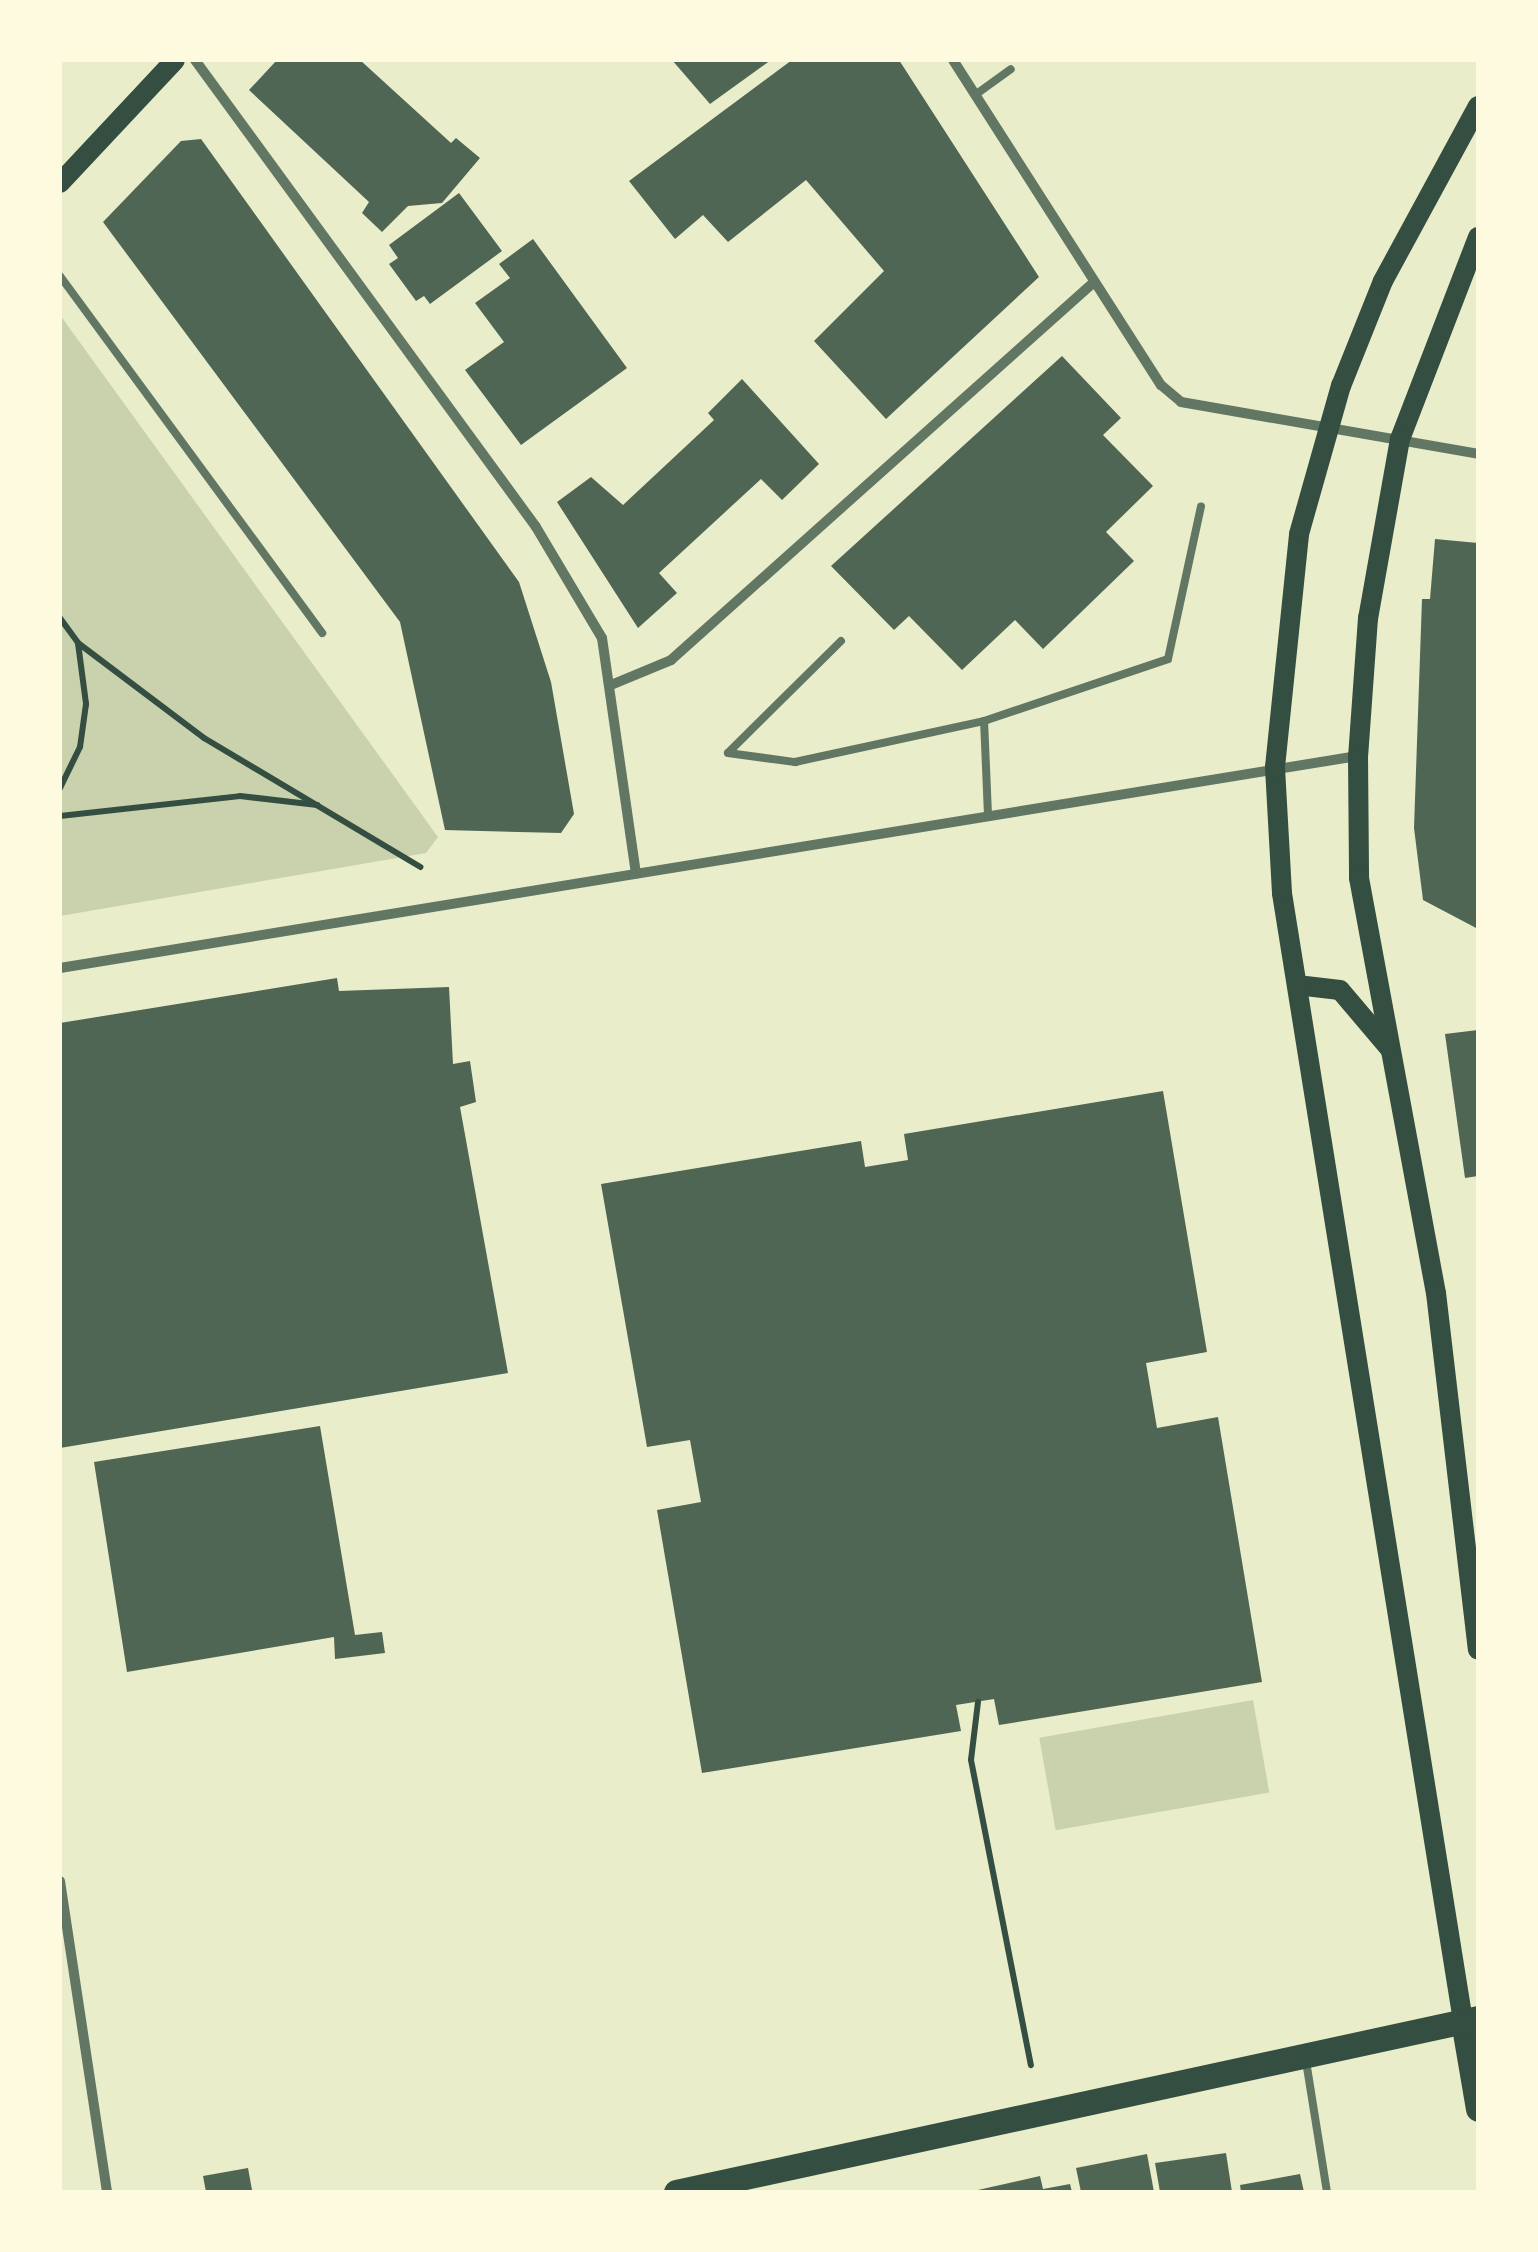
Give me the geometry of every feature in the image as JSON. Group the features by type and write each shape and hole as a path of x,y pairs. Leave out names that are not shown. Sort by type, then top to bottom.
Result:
{"main road":[{"path":"60,182 175,60"},
{"path":"1478,106 1383,281 1329,428 1283,636 1275,767 1298,985 1471,2019 1478,2109"},
{"path":"1478,237 1400,439 1368,618 1358,756 1359,878 1436,1294 1478,1650"},
{"path":"1298,985 1340,990 1394,1055"},
{"path":"676,2192 710,2189 1471,2019"}],"street":[{"path":"195,60 536,527 602,638 636,874"},
{"path":"953,60 1094,282 1181,402 1478,454"},
{"path":"611,685 671,660 1094,282"},
{"path":"60,968 1358,756"},
{"path":"60,1881 108,2192"}],"lane":[{"path":"975,95 1012,69"},
{"path":"60,276 322,633"},
{"path":"840,641 728,752 795,762 984,721 1168,659 1200,508"},
{"path":"984,721 988,816"},
{"path":"1306,2057 1327,2192"}],"path":[{"path":"60,618 78,644 204,738 420,868"},
{"path":"60,788 86,726 78,644"},
{"path":"60,816 240,796 322,806"},
{"path":"978,1702 971,1760 1031,2065"}],"green space":[{"path":"60,315 438,837 426,853 60,916"},
{"path":"1253,1700 1269,1793 1056,1830 1039,1738"}],"building":[{"path":"277,60 360,60 451,143 456,138 480,158 442,203 408,206 382,232 362,213 369,202 249,90"},
{"path":"672,60 771,60 710,104"},
{"path":"792,60 899,60 1039,277 886,419 814,341 884,271 806,180 728,242 703,215 675,239 629,181"},
{"path":"201,139 519,582 551,682 574,814 561,833 445,830 400,622 103,222 181,141"},
{"path":"459,193 502,251 430,304 424,296 416,301 389,264 398,258 389,245"},
{"path":"533,239 627,368 521,445 465,370 504,342 475,303 510,278 499,264"},
{"path":"1062,356 1121,418 1103,435 1153,486 1106,532 1134,561 1043,649 1015,620 962,670 909,616 894,630 831,566"},
{"path":"742,379 819,464 782,500 761,479 659,573 677,593 638,628 557,502 591,477 623,505 714,420 708,413"},
{"path":"1435,539 1478,543 1478,929 1423,900 1414,828 1422,599 1430,599"},
{"path":"337,978 339,991 449,987 453,1064 470,1061 476,1102 460,1107 508,1373 60,1448 60,1023"},
{"path":"1478,1030 1478,1176 1465,1178 1445,1034"},
{"path":"1163,1091 1207,1352 1146,1363 1157,1428 1218,1417 1262,1682 999,1725 994,1699 956,1705 961,1731 702,1773 657,1510 701,1502 690,1440 647,1447 601,1184 861,1141 865,1167 908,1160 904,1134"},
{"path":"320,1426 355,1635 382,1632 385,1653 335,1659 334,1637 127,1672 94,1462"},
{"path":"1226,2153 1232,2192 1160,2192 1155,2163"},
{"path":"1147,2154 1154,2192 1081,2192 1076,2168"},
{"path":"248,2168 252,2190 274,2192 206,2192 203,2176"},
{"path":"1300,2174 1304,2192 1241,2192 1240,2185"},
{"path":"1040,2176 1043,2189 1070,2184 1072,2192 969,2192"}]}
